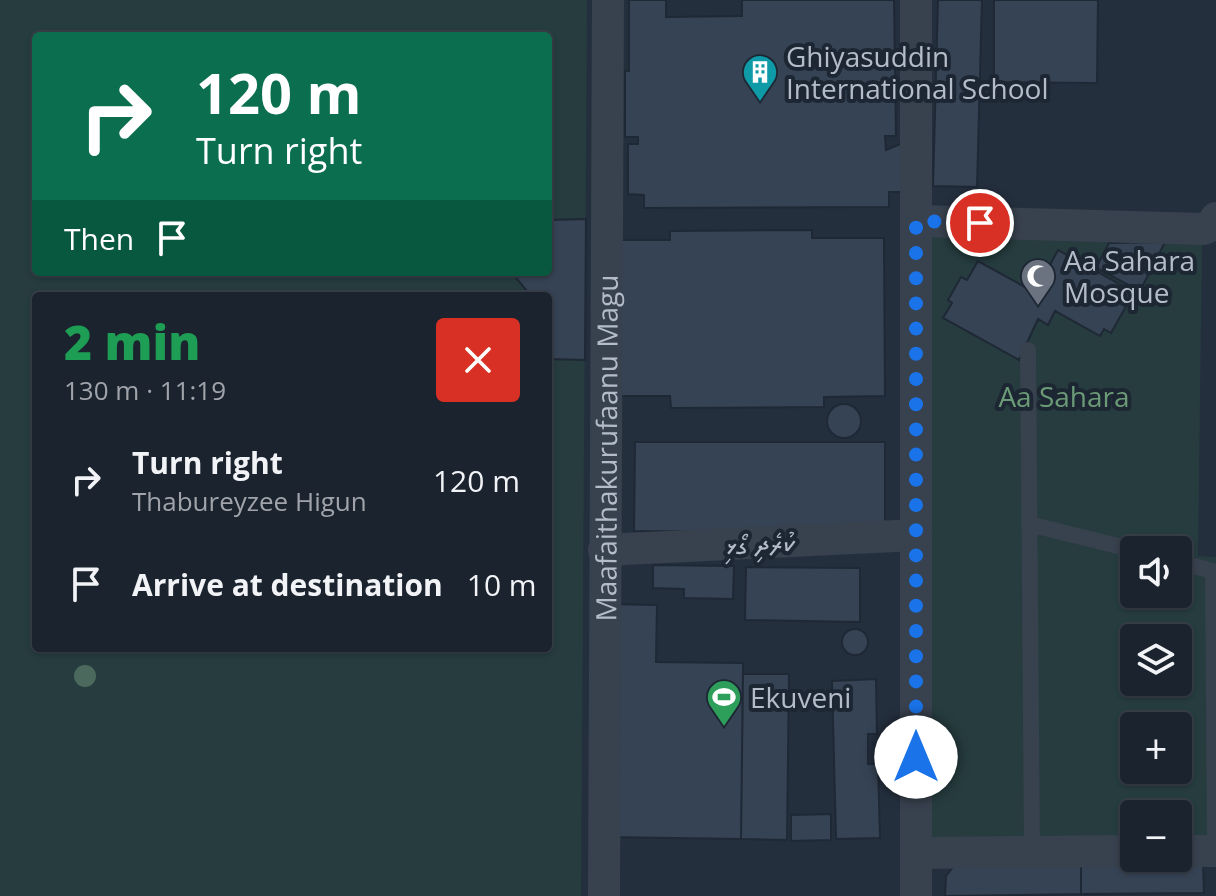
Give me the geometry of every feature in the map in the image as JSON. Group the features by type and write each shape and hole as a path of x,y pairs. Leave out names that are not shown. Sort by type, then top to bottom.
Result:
{"street":[{"name":"Maafaithakurufaanu Magu","path":"604,896 608,0"},
{"path":"916,0 916,896"},
{"path":"916,221 1204,229 1214,222"},
{"name":"ކުރެދި ގޯޅި","path":"604,550 916,535"},
{"path":"916,853 1120,851"},
{"path":"1192,851 1216,851"}],"lane":[{"path":"1028,350 1032,850"},
{"path":"1029,524 1120,547"},
{"path":"1192,566 1213,571 1216,851"}],"green space":[{"path":"0,0 587,0 581,896 0,896"},
{"name":"Aa Sahara","path":"928,232 1202,243 1198,556 1216,557 1216,839 1192,839 1192,800 1120,800 1120,840 927,841"}],"building":[{"name":"Ghiyasuddin International School","path":"629,0 666,0 666,17 742,16 742,0 894,0 896,136 885,136 886,150 905,142 905,192 889,192 889,207 644,208 644,195 628,194 628,144 638,144 638,137 625,137"},
{"path":"938,0 982,0 977,187 933,186"},
{"path":"994,0 1098,0 1097,83 994,82"},
{"path":"586,219 585,360 552,359 552,292 529,292 514,276 552,276 552,220"},
{"path":"812,230 812,238 884,238 885,396 824,397 824,407 671,408 670,396 621,396 620,240 670,240 670,231"},
{"path":"1165,242 1140,291 1096,268 1109,243"},
{"name":"Aa Sahara Mosque","path":"1058,250 1134,292 1111,333 1104,329 1100,336 1055,311 1048,325 1038,319 1019,360 943,318 952,303 948,300 961,277 967,280 978,261 1025,287 1031,275 1042,280"},
{"path":"844,404 856,409 861,421 856,433 844,438 832,433 827,421 832,409"},
{"path":"635,442 885,442 885,532 634,531"},
{"path":"653,565 734,566 733,599 684,598 684,589 653,588"},
{"path":"746,567 860,568 860,622 745,620"},
{"path":"607,604 657,605 656,662 743,663 741,839 604,837"},
{"path":"855,629 865,632 868,642 865,652 855,655 845,652 842,642 845,632"},
{"path":"743,674 789,674 787,840 741,839"},
{"path":"876,679 877,734 868,734 868,764 878,764 880,838 836,839 832,681"},
{"path":"831,814 831,840 791,841 791,815"},
{"path":"958,861 1081,862 1081,894 945,896 946,876"},
{"path":"1081,862 1120,862 1120,872 1192,872 1192,862 1203,862 1204,893 1081,894"}],"place":[{"name":"Ghiyasuddin International School","path":"760,103"},
{"name":"Aa Sahara Mosque","path":"1038,307"},
{"name":"Ekuveni","path":"724,728"}],"route":[{"path":"916,757 916,221 980,223"}]}
